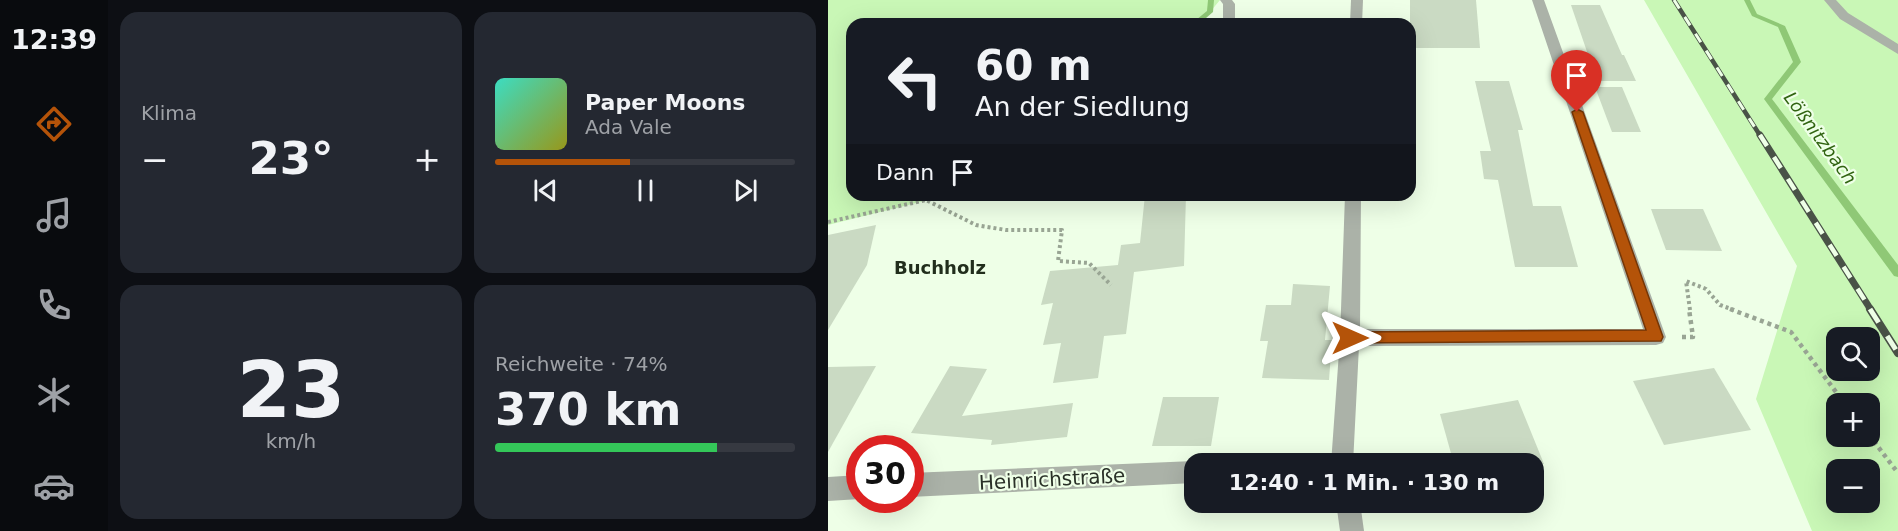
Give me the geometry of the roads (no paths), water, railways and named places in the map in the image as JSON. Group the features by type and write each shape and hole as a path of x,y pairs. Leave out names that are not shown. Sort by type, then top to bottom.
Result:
{"street":[{"path":"1226,0 1229,4 1229,18"},
{"path":"1356,18 1357,0"},
{"path":"1350,338 1656,337 1538,0"},
{"path":"1830,0 1844,16 1898,50"},
{"path":"1343,453 1350,338 1353,201"},
{"name":"Heinrichstraße","path":"924,484 1184,472"},
{"path":"828,489 846,488"},
{"path":"1350,513 1353,531"}],"waterway":[{"path":"1202,18 1210,12 1211,0"},
{"name":"Lößnitzbach","path":"1747,0 1754,15 1781,26 1797,62 1768,99 1898,273"}],"railway":[{"path":"1674,0 1761,137"},
{"path":"1760,135 1871,310"},
{"path":"1870,309 1898,353"}],"district":[{"name":"Buchholz","path":"940,268"}]}
